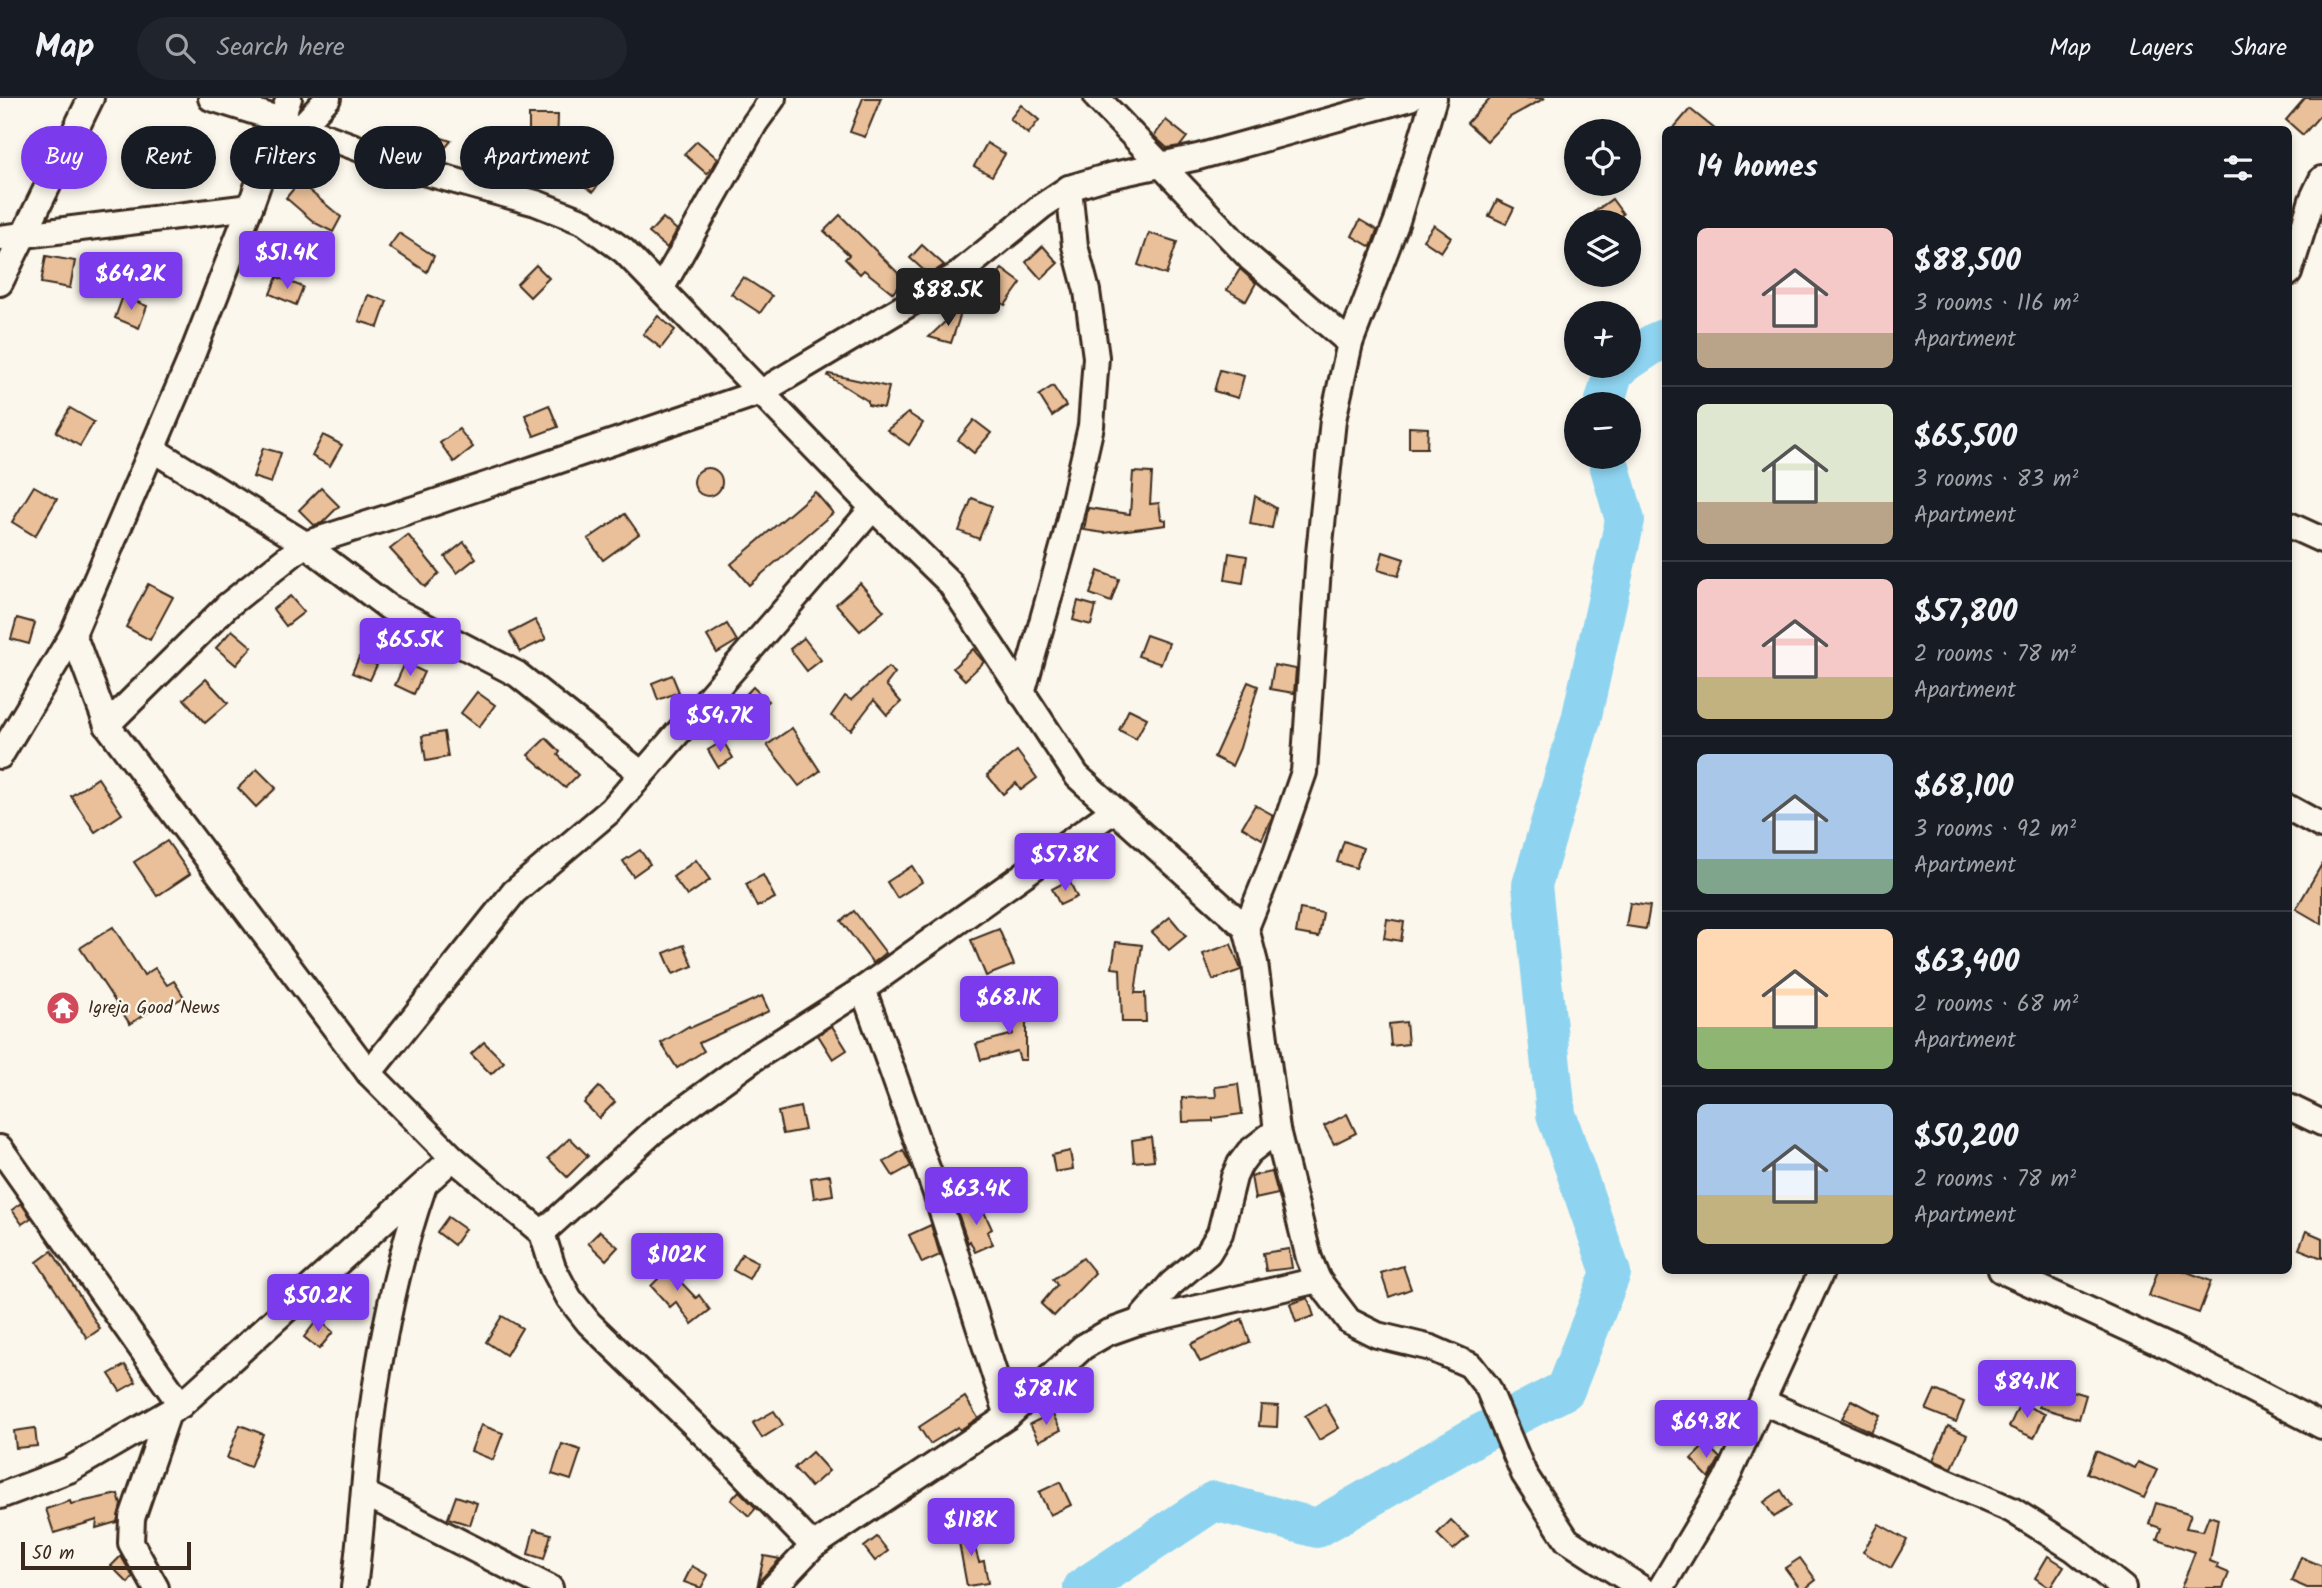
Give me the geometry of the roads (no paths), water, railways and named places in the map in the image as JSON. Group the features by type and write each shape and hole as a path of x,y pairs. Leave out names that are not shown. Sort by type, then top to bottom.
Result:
{"street":[{"path":"0,284 12,237 91,98"},
{"path":"211,98 290,115 423,172 536,203 584,222 624,251 873,508 950,583 1077,776 1246,928 1255,963 1277,1130 1309,1258 1318,1280 1349,1321 1377,1335 1431,1348 1470,1365 1488,1388 1524,1474 1567,1540 1641,1588"},
{"path":"0,756 73,634 189,363 250,207 290,115 328,98"},
{"path":"661,289 755,122 773,98"},
{"path":"1097,98 1250,258 1350,343"},
{"path":"107,725 227,607 304,544 444,500 761,392 956,276 1042,206 1069,188 1109,176 1198,157 1410,98"},
{"path":"1246,928 1304,772 1320,552 1333,420 1350,343 1397,221 1434,98"},
{"path":"1022,694 1065,540 1091,426 1096,357 1087,291 1075,246 1069,188"},
{"path":"2292,266 2319,195"},
{"path":"12,237 250,207"},
{"path":"152,449 304,544 388,607 517,674 642,774"},
{"path":"369,1073 514,892 611,810 873,508"},
{"path":"2292,525 2322,540"},
{"path":"73,634 107,725 369,1073 453,1158 542,1233 553,1268 569,1298 589,1323 720,1450 813,1546"},
{"path":"2292,810 2322,826"},
{"path":"542,1233 654,1131 753,1059 863,989 1113,811"},
{"path":"863,989 937,1196 1008,1416"},
{"path":"2292,1108 2322,1123"},
{"path":"1138,1322 1171,1284 1208,1253 1220,1233 1234,1177 1240,1164 1249,1152 1277,1130"},
{"path":"0,1147 175,1409"},
{"path":"0,1496 69,1470 175,1409 453,1158"},
{"path":"354,1588 370,1427 389,1312 404,1241 424,1184"},
{"path":"1661,1588 1728,1476 1820,1274"},
{"path":"2010,1274 2169,1347 2322,1426"},
{"path":"773,1588 813,1546 1008,1416 1083,1347 1107,1333 1138,1322 1318,1280"},
{"path":"1763,1402 2012,1510 2074,1549 2123,1588"},
{"path":"156,1588 131,1543 132,1518 175,1409"},
{"path":"364,1493 550,1588"}],"waterway":[{"path":"1641,352 1662,340"},
{"path":"1608,392 1612,378"},
{"path":"1083,1588 1214,1501 1317,1528 1478,1435 1565,1390 1611,1273 1556,1114 1532,885 1581,720 1625,520 1610,469"}],"place":[{"name":"Igreja Good News","path":"63,1008"}]}
